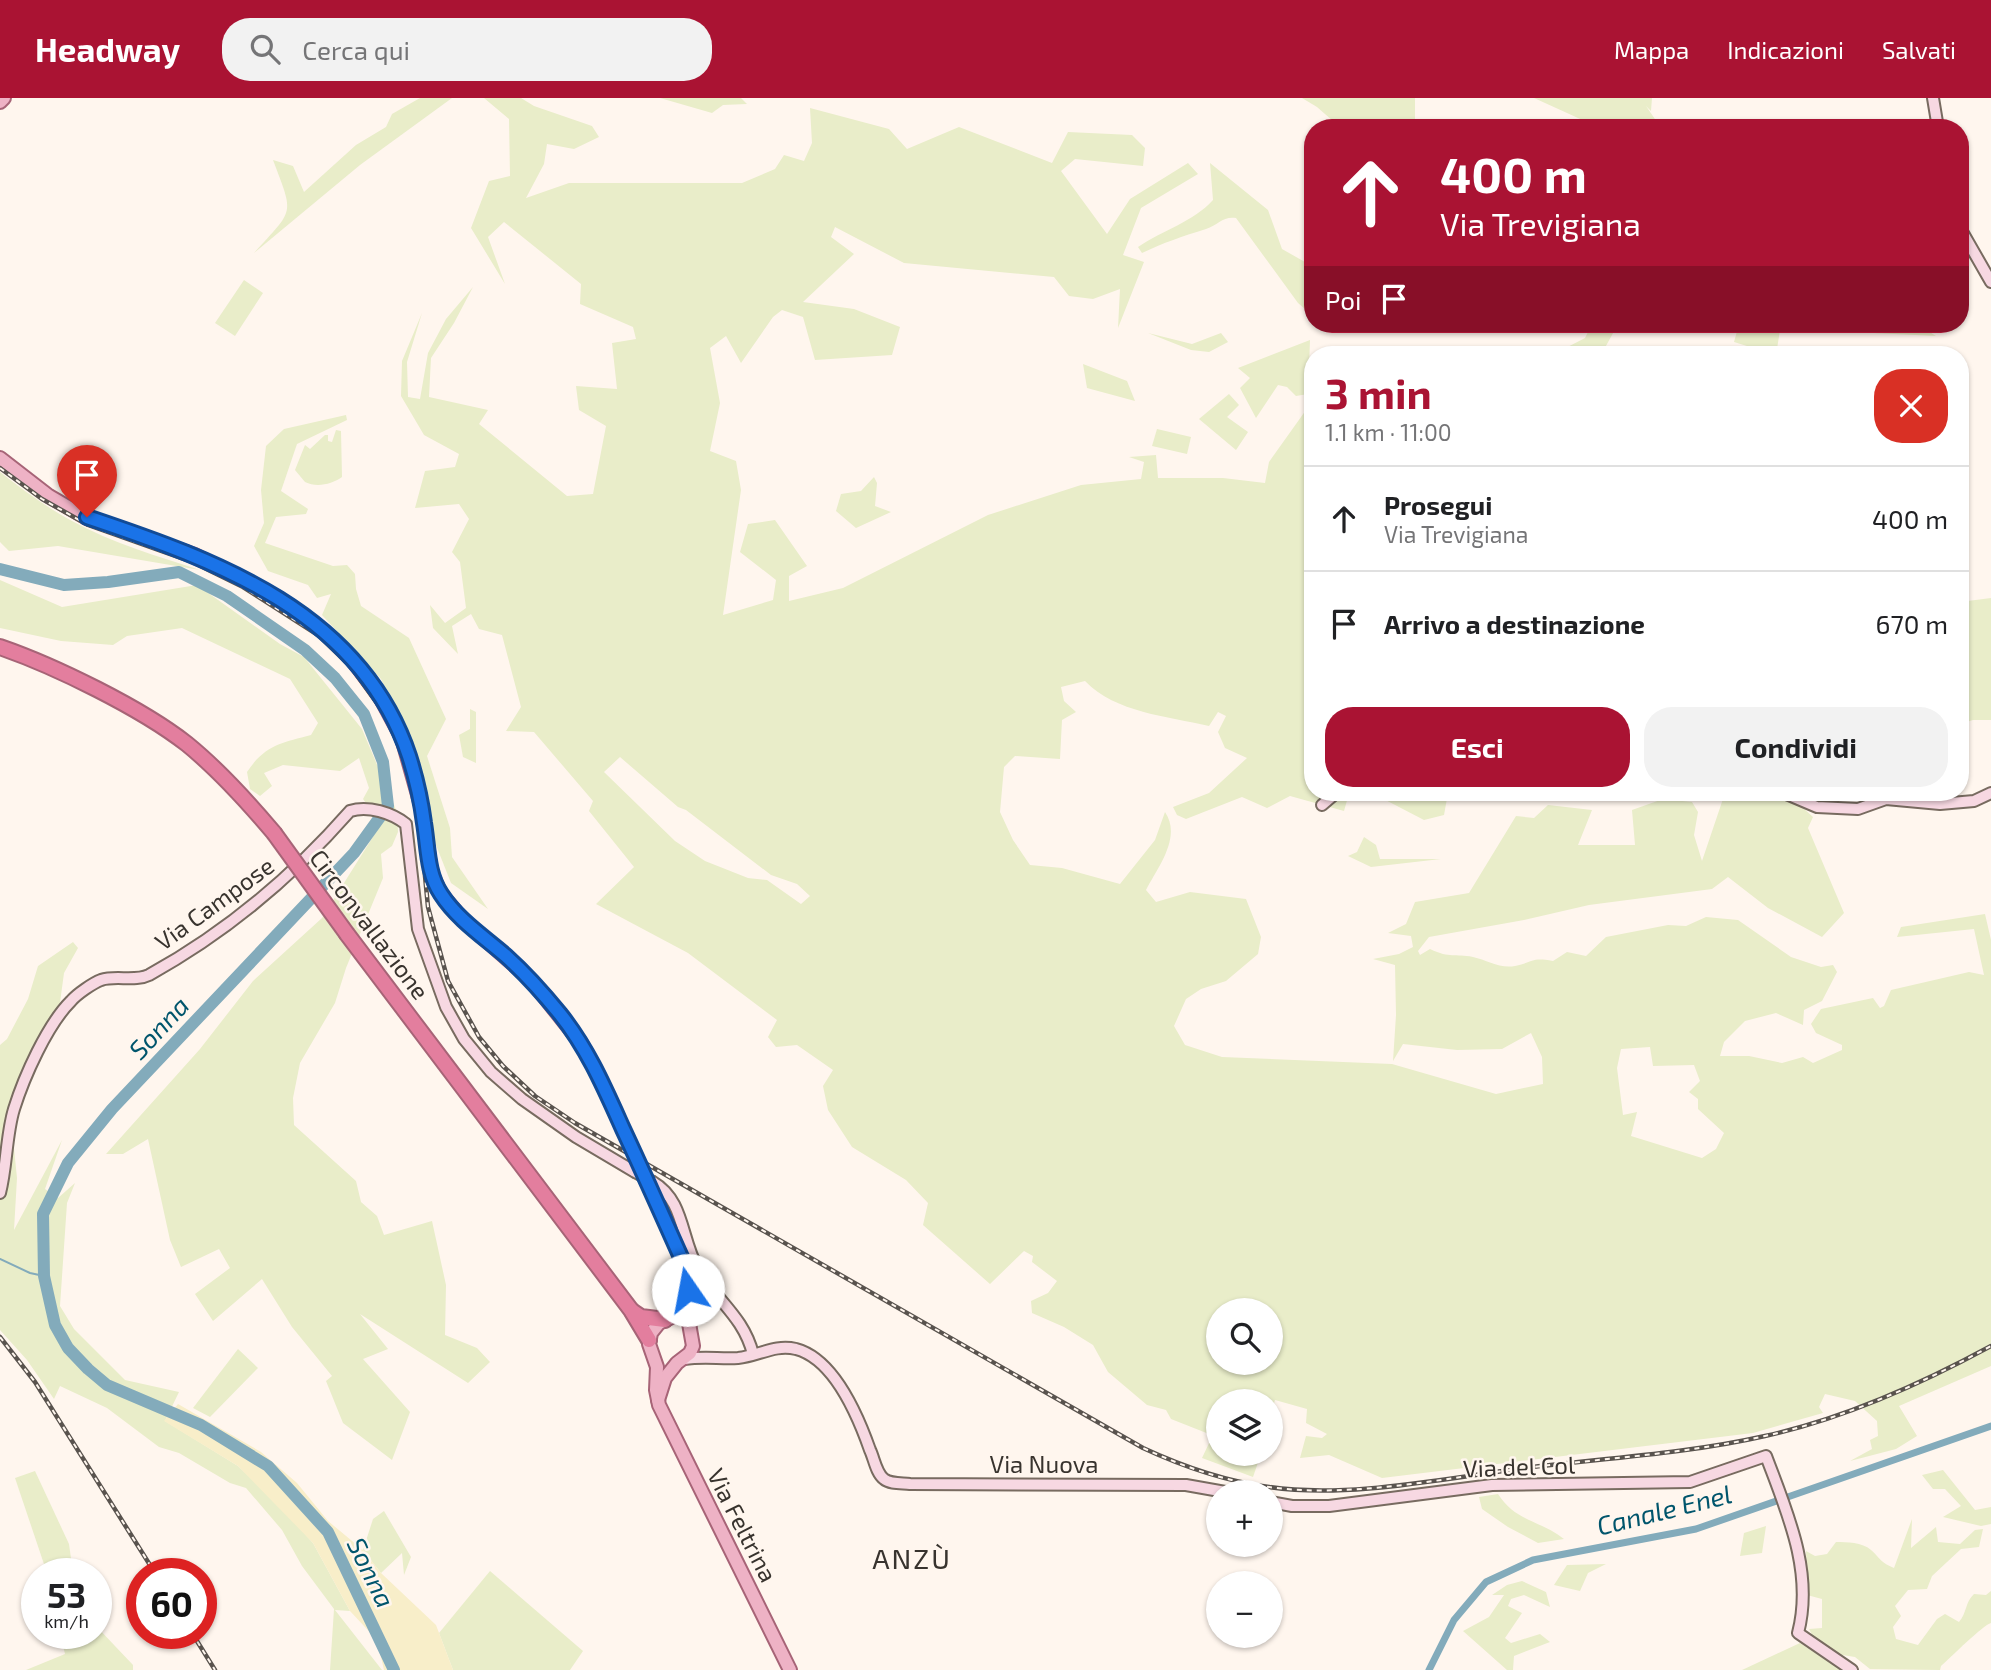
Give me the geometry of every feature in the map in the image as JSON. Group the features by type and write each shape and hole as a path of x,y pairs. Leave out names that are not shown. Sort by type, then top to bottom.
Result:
{"highway":[{"name":"Circonvallazione","path":"0,647 47,666 150,720 185,743 234,788 274,833 631,1310 649,1340"},
{"path":"631,1310 641,1317 668,1320"}],"main road":[{"path":"0,102 4,98"},
{"path":"0,458 49,496 87,517 195,555 271,594 304,615 340,646 372,685 402,738 422,808 431,872 440,894 554,1006 589,1056 684,1264 688,1284 686,1302 692,1336 690,1353 665,1378 658,1400"},
{"path":"649,1340 654,1328 680,1313 686,1302"},
{"path":"668,1320 683,1323 692,1336"},
{"name":"Via Feltrina","path":"649,1340 657,1367 658,1400 668,1426 790,1670"},
{"path":"654,1355 664,1362 681,1361"}],"street":[{"path":"1933,98 1936,119"},
{"path":"1969,244 1991,282"},
{"path":"1908,801 1940,804 1974,801 1991,793"},
{"path":"1322,805 1327,801"},
{"path":"1803,801 1817,807 1849,809 1858,809 1880,801"},
{"name":"Via Campose","path":"0,1193 13,1111 52,1026 71,1000 101,980 145,977 171,962 245,913 282,881 350,811 362,808 396,816 406,824 418,929 446,1007 464,1039 491,1072 522,1099 576,1137 653,1182 672,1199 696,1265 740,1322 749,1338 753,1354"},
{"path":"692,1336 702,1349 714,1356"},
{"name":"Via Nuova","path":"753,1354 773,1348 791,1348 807,1353 824,1366 855,1412 884,1479 910,1484 1206,1487"},
{"path":"681,1361 714,1356 735,1358 753,1354"},
{"name":"Via del Col","path":"1283,1504 1329,1506 1492,1485 1690,1482 1766,1456 1800,1557 1802,1606 1798,1633 1852,1670"}],"green space":[{"path":"420,98 452,98 360,165 254,253 284,219 287,211 285,192 273,160 293,166 304,192 356,145 386,127 392,114"},
{"path":"484,98 521,98 534,106 592,126 599,137 574,149 547,144 544,164 526,198 569,183 742,183 775,169 784,155 804,161 812,143 810,108 889,129 907,149 959,127 1052,163 1068,132 1132,135 1145,148 1143,166 1075,159 1061,171 1107,234 1130,199 1188,163 1198,174 1141,208 1123,255 1144,262 1118,328 1120,289 1093,299 1069,296 1054,277 904,263 835,227 831,237 854,254 803,302 854,309 900,327 892,355 815,360 803,317 782,310 773,317 741,363 726,336 710,348 720,403 710,451 736,461 741,490 723,615 773,600 776,580 740,552 748,524 775,520 807,566 789,576 789,601 843,588 988,515 1081,485 1141,479 1144,462 1129,457 1156,455 1158,478 1223,478 1265,483 1269,462 1304,413 1304,800 1290,796 1267,808 1242,797 1186,819 1177,815 1173,807 1209,793 1247,758 1225,748 1218,732 1226,716 1218,712 1209,726 1143,712 1112,700 1085,681 1061,687 1064,701 1076,712 1062,720 1060,759 1015,756 1004,767 1000,812 1013,840 1030,865 1062,868 1120,884 1155,840 1165,812 1170,822 1170,842 1146,890 1156,902 1190,892 1246,899 1261,937 1258,954 1226,981 1201,989 1186,999 1174,1026 1185,1045 1222,1057 1392,1064 1496,1094 1543,1084 1542,1057 1531,1033 1502,1049 1457,1050 1403,1044 1393,1061 1395,965 1373,959 1399,954 1413,947 1411,936 1388,933 1406,924 1415,902 1469,893 1516,816 1534,818 1548,805 1592,810 1578,845 1635,845 1632,810 1657,801 1692,802 1698,812 1694,835 1702,861 1722,801 1795,801 1813,817 1808,828 1844,913 1822,937 1768,908 1728,877 1712,889 1589,905 1429,937 1418,951 1420,955 1430,949 1509,967 1536,960 1553,961 1567,952 1586,956 1606,937 1668,925 1686,926 1706,917 1738,920 1791,957 1821,967 1833,965 1837,972 1822,1001 1804,1010 1803,1025 1776,1013 1745,1021 1724,1042 1720,1056 1749,1056 1782,1063 1803,1057 1813,1063 1842,1050 1842,1045 1816,1033 1811,1024 1821,1009 1873,998 1880,1008 1884,1006 1891,990 1969,972 1984,975 1974,929 1897,937 1901,927 1985,914 1991,940 1991,1366 1899,1406 1917,1436 1896,1449 1850,1461 1872,1449 1870,1440 1878,1436 1877,1421 1855,1401 1825,1394 1819,1407 1823,1413 1753,1433 1382,1478 1329,1455 1300,1458 1306,1436 1322,1438 1327,1434 1306,1423 1307,1409 1283,1402 1283,1389 1206,1389 1206,1433 1171,1419 1166,1410 1147,1405 1108,1372 1093,1345 1064,1327 1032,1313 1031,1301 1048,1293 1057,1281 1032,1262 1033,1256 1024,1251 990,1284 923,1225 928,1203 906,1180 852,1147 828,1110 823,1086 833,1070 797,1045 776,1047 768,1037 777,1020 688,953 596,904 634,867 589,811 593,801 534,732 506,731 521,707 502,635 479,629 471,614 452,626 458,654 433,628 430,605 445,623 466,608 460,562 452,552 469,519 459,504 415,508 425,471 455,467 459,454 424,435 401,396 402,361 422,313 407,362 408,397 420,399 428,353 446,319 473,287 431,358 429,397 488,410 479,424 567,496 593,494 606,426 579,410 576,386 617,389 612,343 636,339 633,327 580,304 581,284 504,222 488,237 505,284 471,228 489,181 510,176 509,119","holes":["620,757 678,807 686,810 771,875 797,884 810,896 801,904 767,880 748,878 705,861 675,841 604,772","1650,1047 1653,1066 1694,1065 1700,1081 1689,1092 1698,1099 1698,1109 1724,1133 1716,1149 1702,1158 1631,1136 1637,1112 1623,1115 1617,1068 1621,1049"]},
{"path":"660,98 741,98 747,104 723,105 712,113"},
{"path":"1302,98 1415,98 1415,119 1331,119"},
{"path":"1534,98 1652,98 1651,111 1646,106 1655,119 1580,119"},
{"path":"1210,163 1268,210 1282,249 1304,261 1304,308 1236,218 1224,220 1142,253 1138,247 1187,220 1213,200"},
{"path":"244,280 263,293 235,336 215,323"},
{"path":"1148,333 1192,344 1221,333 1228,342 1209,352 1191,350"},
{"path":"1588,333 1613,333 1606,346 1569,346 1585,338"},
{"path":"1736,333 1780,333 1777,346 1747,346 1734,342"},
{"path":"1873,333 1931,333 1936,336"},
{"path":"1310,340 1310,346 1304,346 1304,395 1296,396 1287,387 1278,385 1256,418 1240,388 1250,378 1238,368"},
{"path":"1083,364 1127,381 1135,401 1087,388"},
{"path":"1229,394 1239,405 1227,417 1248,432 1236,450 1199,419"},
{"path":"346,415 347,420 297,444 281,491 308,509 306,514 276,517 265,543 333,566 347,565 355,574 361,606 409,638 446,719 427,756 450,828 452,857 488,909 451,883 434,840 415,751 381,679 322,615 331,594 317,598 308,585 268,571 254,546 264,523 261,490 266,446 284,429"},
{"path":"1157,429 1191,437 1187,454 1152,446"},
{"path":"336,430 341,431 342,477 324,484 305,482 295,470 305,445 310,449 325,435 328,435 328,441 332,442"},
{"path":"0,472 62,516 87,529 200,570 58,546 9,551 0,542"},
{"path":"874,477 877,483 875,506 891,512 856,528 836,511 841,494 861,491"},
{"path":"0,580 62,607 197,585 280,644 304,657 362,729 397,812 398,832 392,846 381,854 383,878 346,968 335,1003 300,1063 293,1098 294,1125 356,1181 361,1202 377,1216 384,1235 432,1221 446,1285 445,1335 477,1348 490,1362 468,1383 360,1314 388,1349 363,1359 410,1412 392,1460 343,1423 326,1381 332,1376 292,1327 262,1279 213,1321 195,1294 230,1268 219,1249 181,1267 170,1240 148,1139 123,1154 106,1154 200,1049 253,981 322,918 381,824 363,799 369,788 359,758 340,771 283,765 264,773 272,786 260,796 250,789 247,772 254,763 274,746 311,735 318,723 290,679 182,628 127,636 113,645 61,641 0,628"},
{"path":"1991,598 1991,720 1969,721 1969,601"},
{"path":"470,709 476,712 476,763 463,757 459,735 470,729"},
{"path":"1308,801 1347,801 1344,811"},
{"path":"1387,801 1447,801 1444,815 1424,820"},
{"path":"1364,837 1376,845 1380,859 1441,859 1371,867 1348,856 1357,852"},
{"path":"73,942 78,948 64,973 59,1010 10,1109 17,1178 14,1230 62,1140 45,1189 58,1198 75,1183 67,1203 60,1306 74,1329 125,1380 179,1392 165,1421 238,1466 276,1502 313,1543 350,1611 335,1610 382,1670 330,1670 334,1609 302,1566 282,1530 246,1488 230,1483 179,1453 159,1447 107,1408 60,1386 54,1399 27,1360 0,1330 0,1045 7,1039 28,999 38,966"},
{"path":"238,1349 258,1368 210,1417 193,1408"},
{"path":"1223,1466 1257,1466 1253,1477"},
{"path":"1943,1470 1975,1510 1991,1507 1991,1524 1981,1526 1943,1517 1961,1506 1945,1489 1933,1489 1922,1475"},
{"path":"35,1471 69,1544 71,1558 42,1558 15,1478"},
{"path":"1498,1494 1520,1516 1564,1539 1538,1543 1482,1509 1479,1497"},
{"path":"384,1511 411,1557 404,1575 402,1553 381,1573 363,1550 373,1519"},
{"path":"1912,1519 1911,1548 1936,1527 1938,1542 1960,1544 1975,1530 1983,1529 1979,1547 1961,1549 1932,1576 1927,1589 1908,1590 1895,1606 1901,1616 1893,1627 1896,1639 1918,1645 1937,1619 1945,1614 1959,1622 1974,1594 1986,1595 1991,1591 1991,1623 1966,1642 1940,1670 1870,1669 1855,1657 1836,1654 1815,1640 1809,1629 1822,1628 1822,1599 1807,1595 1806,1551 1815,1556 1827,1554 1836,1542 1854,1543 1867,1547 1894,1568"},
{"path":"1766,1526 1762,1553 1740,1556 1744,1533"},
{"path":"1606,1564 1588,1573 1580,1591 1554,1585 1567,1565"},
{"path":"490,1571 583,1651 570,1670 453,1670 439,1633"},
{"path":"1522,1581 1546,1592 1550,1607 1524,1595 1511,1599 1508,1606 1522,1613 1505,1638 1511,1643 1540,1634 1550,1642 1514,1656 1513,1670 1507,1670 1463,1631 1489,1617 1504,1595 1492,1595 1507,1585"},
{"path":"112,1643 133,1665 133,1670 26,1670 65,1654 64,1649 112,1649"},
{"path":"1800,1643 1841,1670 1742,1670"}],"sand":[{"path":"178,1404 261,1452 297,1483 328,1521 363,1550 381,1573 436,1625 453,1670 384,1670 377,1640 350,1611 313,1543 238,1466 164,1421"}],"waterway":[{"name":"Sonna","path":"0,569 64,585 179,572 227,596 305,650 335,678 364,714 383,762 388,806 354,853 112,1109 68,1163 43,1214 44,1276 55,1325 68,1348 107,1385 201,1425 268,1466 328,1532 394,1670"},
{"path":"0,1259 30,1273 44,1276"},
{"name":"Canale Enel","path":"1429,1670 1454,1620 1486,1582 1533,1560 1696,1529 1991,1426"}],"railway":[{"path":"0,468 42,499 88,525 192,562 243,587 318,635 351,667 386,716 411,775 419,814 428,907 448,981 479,1037 503,1066 535,1096 575,1123 1158,1455 1236,1481 1300,1490 1333,1490 1367,1489 1679,1451 1765,1436 1823,1420 1909,1387 1991,1346"},
{"path":"0,1337 35,1382 146,1558"},
{"path":"202,1649 215,1670"}],"district":[{"name":"ANZÙ","path":"912,1558"}],"route":[{"path":"87,517 195,555 277,597 319,627 361,670 395,723 409,756 422,808 431,872 440,894 464,920 530,979 561,1014 581,1043 600,1078 684,1264 688,1290"}]}
